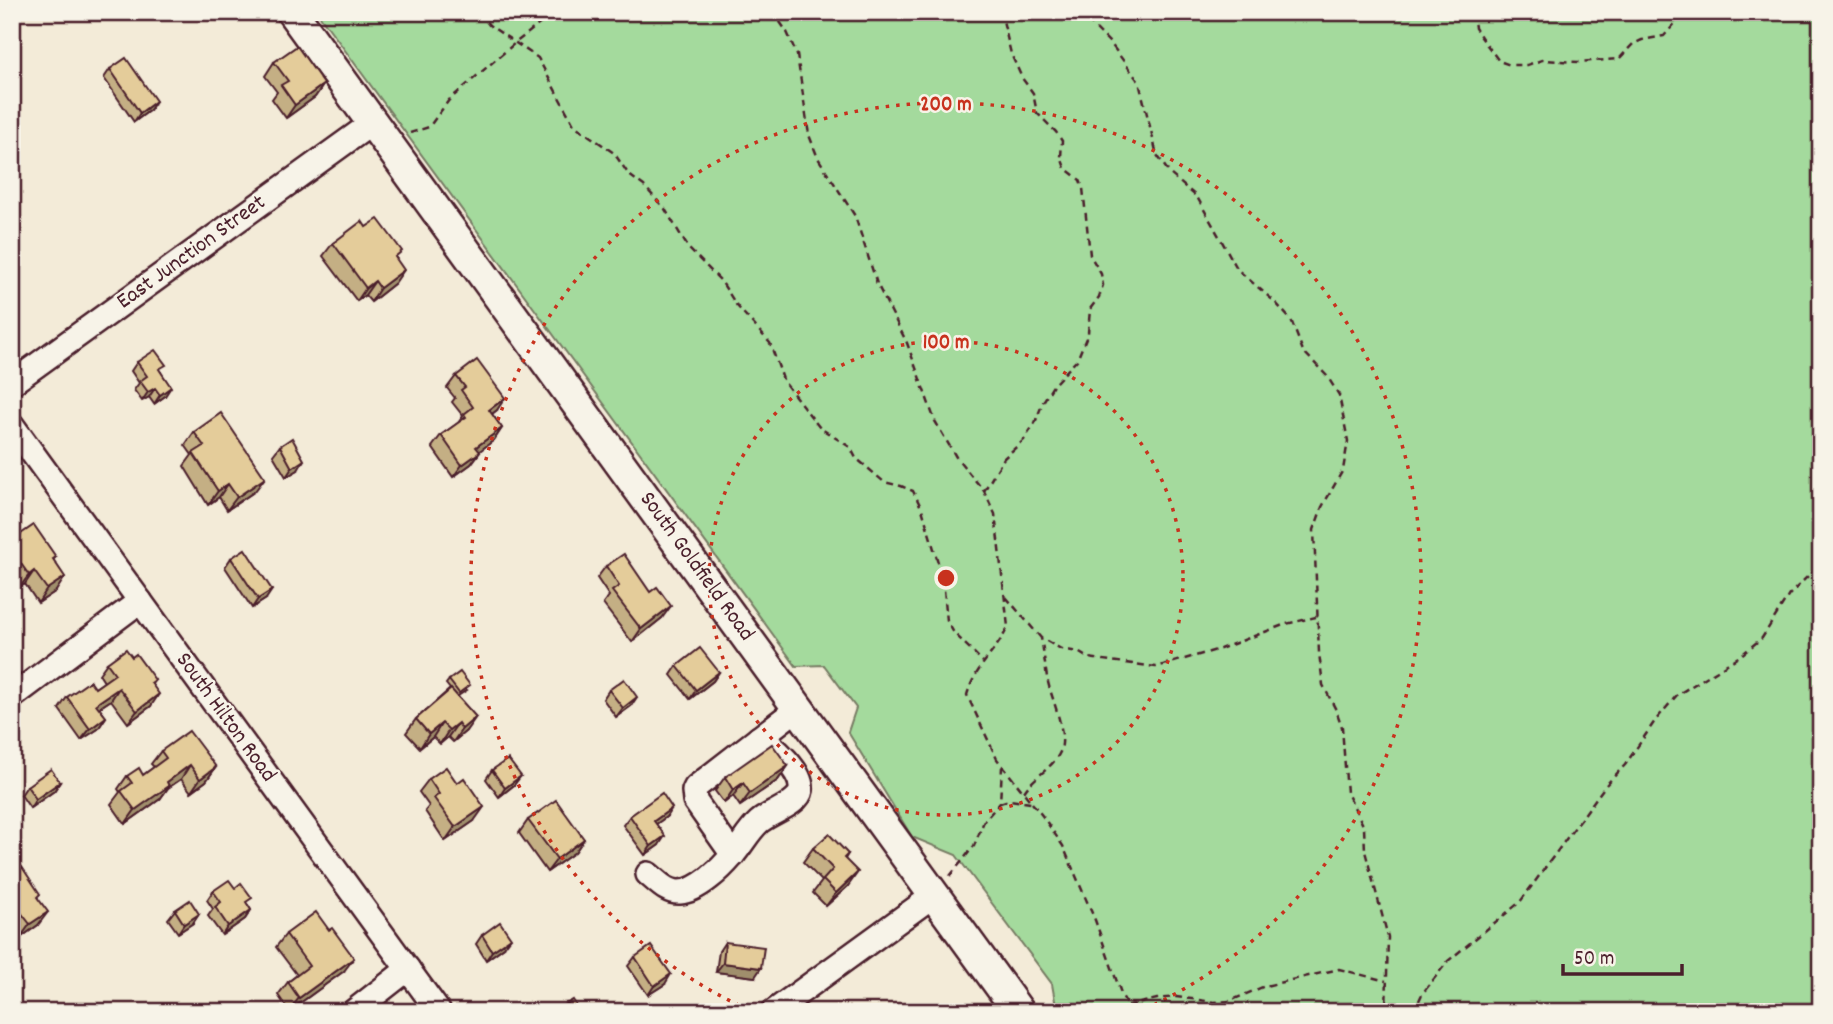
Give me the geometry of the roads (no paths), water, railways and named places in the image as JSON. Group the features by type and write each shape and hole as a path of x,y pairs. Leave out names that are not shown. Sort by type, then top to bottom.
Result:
{"main road":[{"name":"South Goldfield Road","path":"292,12 1019,1012"}],"street":[{"name":"East Junction Street","path":"12,383 372,123"},
{"name":"South Hilton Road","path":"12,425 439,1012"},
{"path":"12,696 140,601"},
{"path":"733,855 695,801 694,791 798,708"},
{"path":"648,874 667,890 680,892 697,886 733,855 749,831 762,819 799,795 799,780 785,758 758,738"},
{"path":"784,1009 934,895"},
{"path":"353,1012 408,969"}]}
